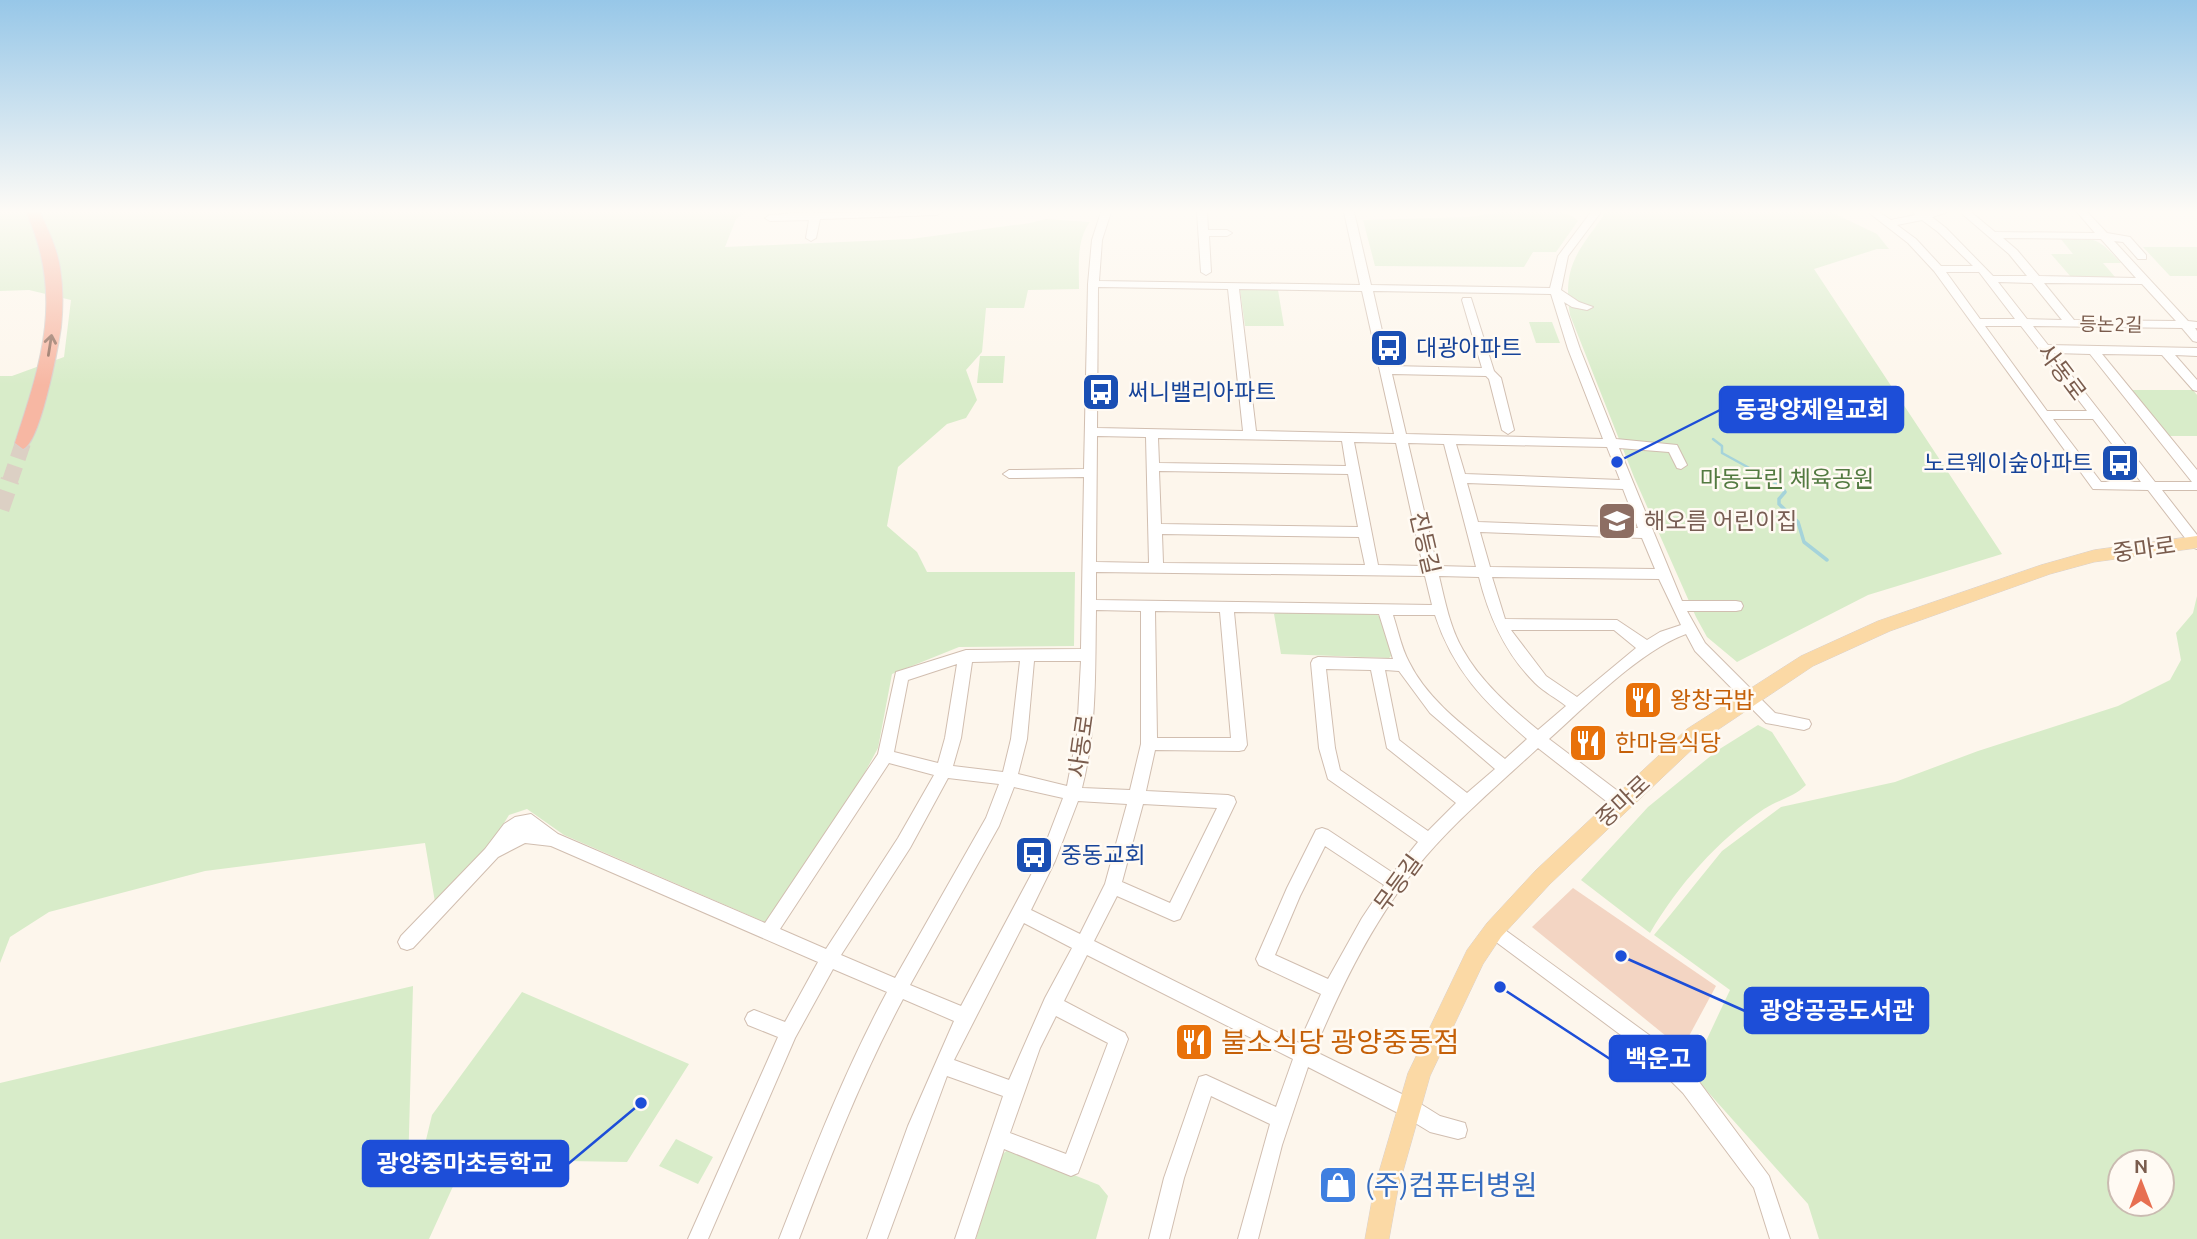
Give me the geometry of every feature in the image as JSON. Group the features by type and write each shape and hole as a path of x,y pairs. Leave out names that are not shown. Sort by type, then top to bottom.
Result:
{"highway":[{"path":"23,443 51,349 53,270"}],"main road":[{"name":"중마로","path":"1377,1239 1386,1189 1419,1073 1475,957 1494,930 1543,877 1694,735 1748,697 1807,661 1884,626 2094,556 2196,542"}],"street":[{"name":"사동로","path":"877,1239 909,1146 943,1065 965,1017 1054,849 1082,758 1087,714 1094,270"},
{"name":"진등길","path":"1362,270 1440,610 1459,656 1477,681 1498,703 1621,803"},
{"path":"1560,270 1555,291 1574,349 1688,628 1700,647 1770,719 1804,724"},
{"path":"1939,270 2097,486 2197,486"},
{"name":"사동로","path":"1983,270 2094,415 2196,542"},
{"path":"2028,270 2071,323"},
{"path":"2135,270 2191,325 2197,338"},
{"path":"1990,279 2145,281"},
{"path":"1093,285 1366,286 1555,291 1576,305 1587,307"},
{"path":"1233,285 1250,435"},
{"path":"1467,300 1489,372 1495,378 1508,430"},
{"name":"등논2길","path":"1977,322 2191,325"},
{"path":"2044,349 2197,352"},
{"path":"2093,350 2197,479"},
{"path":"2166,352 2197,387"},
{"path":"1385,370 1489,372"},
{"path":"2044,415 2094,415"},
{"path":"1091,432 1612,443 1672,448 1681,465"},
{"path":"1152,433 1156,567"},
{"path":"1347,437 1372,569"},
{"path":"1449,439 1500,624 1513,646 1541,680 1577,705"},
{"path":"1153,467 1353,470"},
{"path":"1009,474 1091,473"},
{"path":"1460,478 1628,485"},
{"path":"1472,527 1647,533"},
{"path":"1155,529 1364,532"},
{"path":"1090,567 1664,574"},
{"path":"1089,605 1440,610"},
{"path":"965,1239 1014,1091 1051,1004 1113,886 1139,797 1149,744 1148,606"},
{"path":"1677,606 1736,606"},
{"path":"1149,744 1239,745 1227,607"},
{"path":"1384,609 1403,665 1427,697 1461,732 1505,768"},
{"path":"1500,624 1617,625 1646,648"},
{"name":"무등길","path":"1248,1239 1279,1118 1301,1055 1332,990 1395,883 1467,802 1539,738 1646,648 1665,636 1688,628"},
{"path":"789,1239 864,1054 993,821 1009,779 1019,739 1028,654"},
{"path":"769,932 886,756 901,676 966,656 1088,655"},
{"path":"698,1239 789,1032 829,959 904,843 944,771 953,738 966,656"},
{"path":"1403,665 1318,663 1327,748 1334,774 1430,841"},
{"path":"1377,664 1392,743 1467,802"},
{"path":"886,756 944,771 1009,779 1073,793 1227,802 1209,845 1174,913 1113,886"},
{"path":"407,942 491,854 510,829 521,822 531,821 552,839 965,1017"},
{"path":"1332,990 1265,959 1293,893 1322,835 1395,883"},
{"path":"1020,913 1409,1108 1437,1125 1458,1130"},
{"path":"1494,930 1643,1041 1690,1086 1762,1183 1780,1239"},
{"path":"999,1138 1071,1166 1119,1039 1051,1004"},
{"path":"754,1019 789,1032"},
{"path":"943,1065 1014,1091"},
{"path":"1160,1239 1174,1178 1206,1084 1279,1118"}],"green space":[{"path":"0,270 1079,270 1079,289 1028,290 1024,308 986,308 982,352 966,370 977,400 966,418 947,424 898,467 887,526 917,552 927,572 1075,572 1074,646 959,647 892,674 878,748 850,800 767,923 564,835 527,809 509,815 486,852 435,902 425,843 205,871 49,912 10,937 0,963 0,376 12,376 64,357 71,300 29,290 0,291"},
{"name":"마동근린 체육공원","path":"1571,270 1815,270 2002,554 1868,595 1737,662 1707,637 1634,477 1570,315 1568,283"},
{"path":"2065,270 2109,270 2115,277 2071,277"},
{"path":"2164,270 2197,270 2197,276 2170,276"},
{"path":"1240,290 1278,290 1284,326 1245,326"},
{"path":"1529,322 1552,322 1560,343 1536,343"},
{"path":"980,356 1005,356 1003,383 977,383"},
{"path":"2130,390 2193,390 2197,395 2197,436 2169,436"},
{"path":"2197,596 2197,1239 1819,1239 1808,1204 1691,1073 1730,990 1654,935 1722,851 1781,807 1895,782 1978,751 2118,706 2170,680 2181,660 2176,633 2193,613"},
{"path":"1279,611 1375,613 1381,618 1394,653 1389,658 1281,654 1274,614"},
{"path":"1758,725 1772,732 1806,785 1764,809 1715,849 1686,881 1650,933 1581,880 1648,807 1718,750"},
{"path":"413,986 408,1170 460,1171 429,1239 0,1239 0,1083"},
{"path":"522,992 689,1064 627,1162 506,1160 425,1144 432,1115"},
{"path":"676,1139 713,1157 698,1184 659,1166"},
{"path":"1009,1149 1099,1185 1108,1196 1096,1239 976,1239 1000,1156"}],"building":[{"path":"1573,888 1716,986 1682,1049 1532,927"}],"waterway":[{"path":"1713,439 1722,446 1722,453 1773,481"},
{"path":"1770,480 1780,485 1785,492 1779,499 1779,504 1798,522 1804,542 1827,560"}],"tunnel":[{"path":"10,481 23,443"},
{"path":"0,509 10,480"}],"place":[{"name":"대광아파트","path":"1389,348"},
{"name":"써니밸리아파트","path":"1101,392"},
{"name":"동광양제일교회","path":"1617,462"},
{"name":"노르웨이숲아파트","path":"2120,463"},
{"name":"해오름 어린이집","path":"1617,521"},
{"name":"왕창국밥","path":"1643,700"},
{"name":"한마음식당","path":"1588,743"},
{"name":"중동교회","path":"1034,855"},
{"name":"광양공공도서관","path":"1621,956"},
{"name":"백운고","path":"1500,987"},
{"name":"불소식당 광양중동점","path":"1194,1042"},
{"name":"광양중마초등학교","path":"641,1103"},
{"name":"(주)컴퓨터병원","path":"1338,1185"}]}
